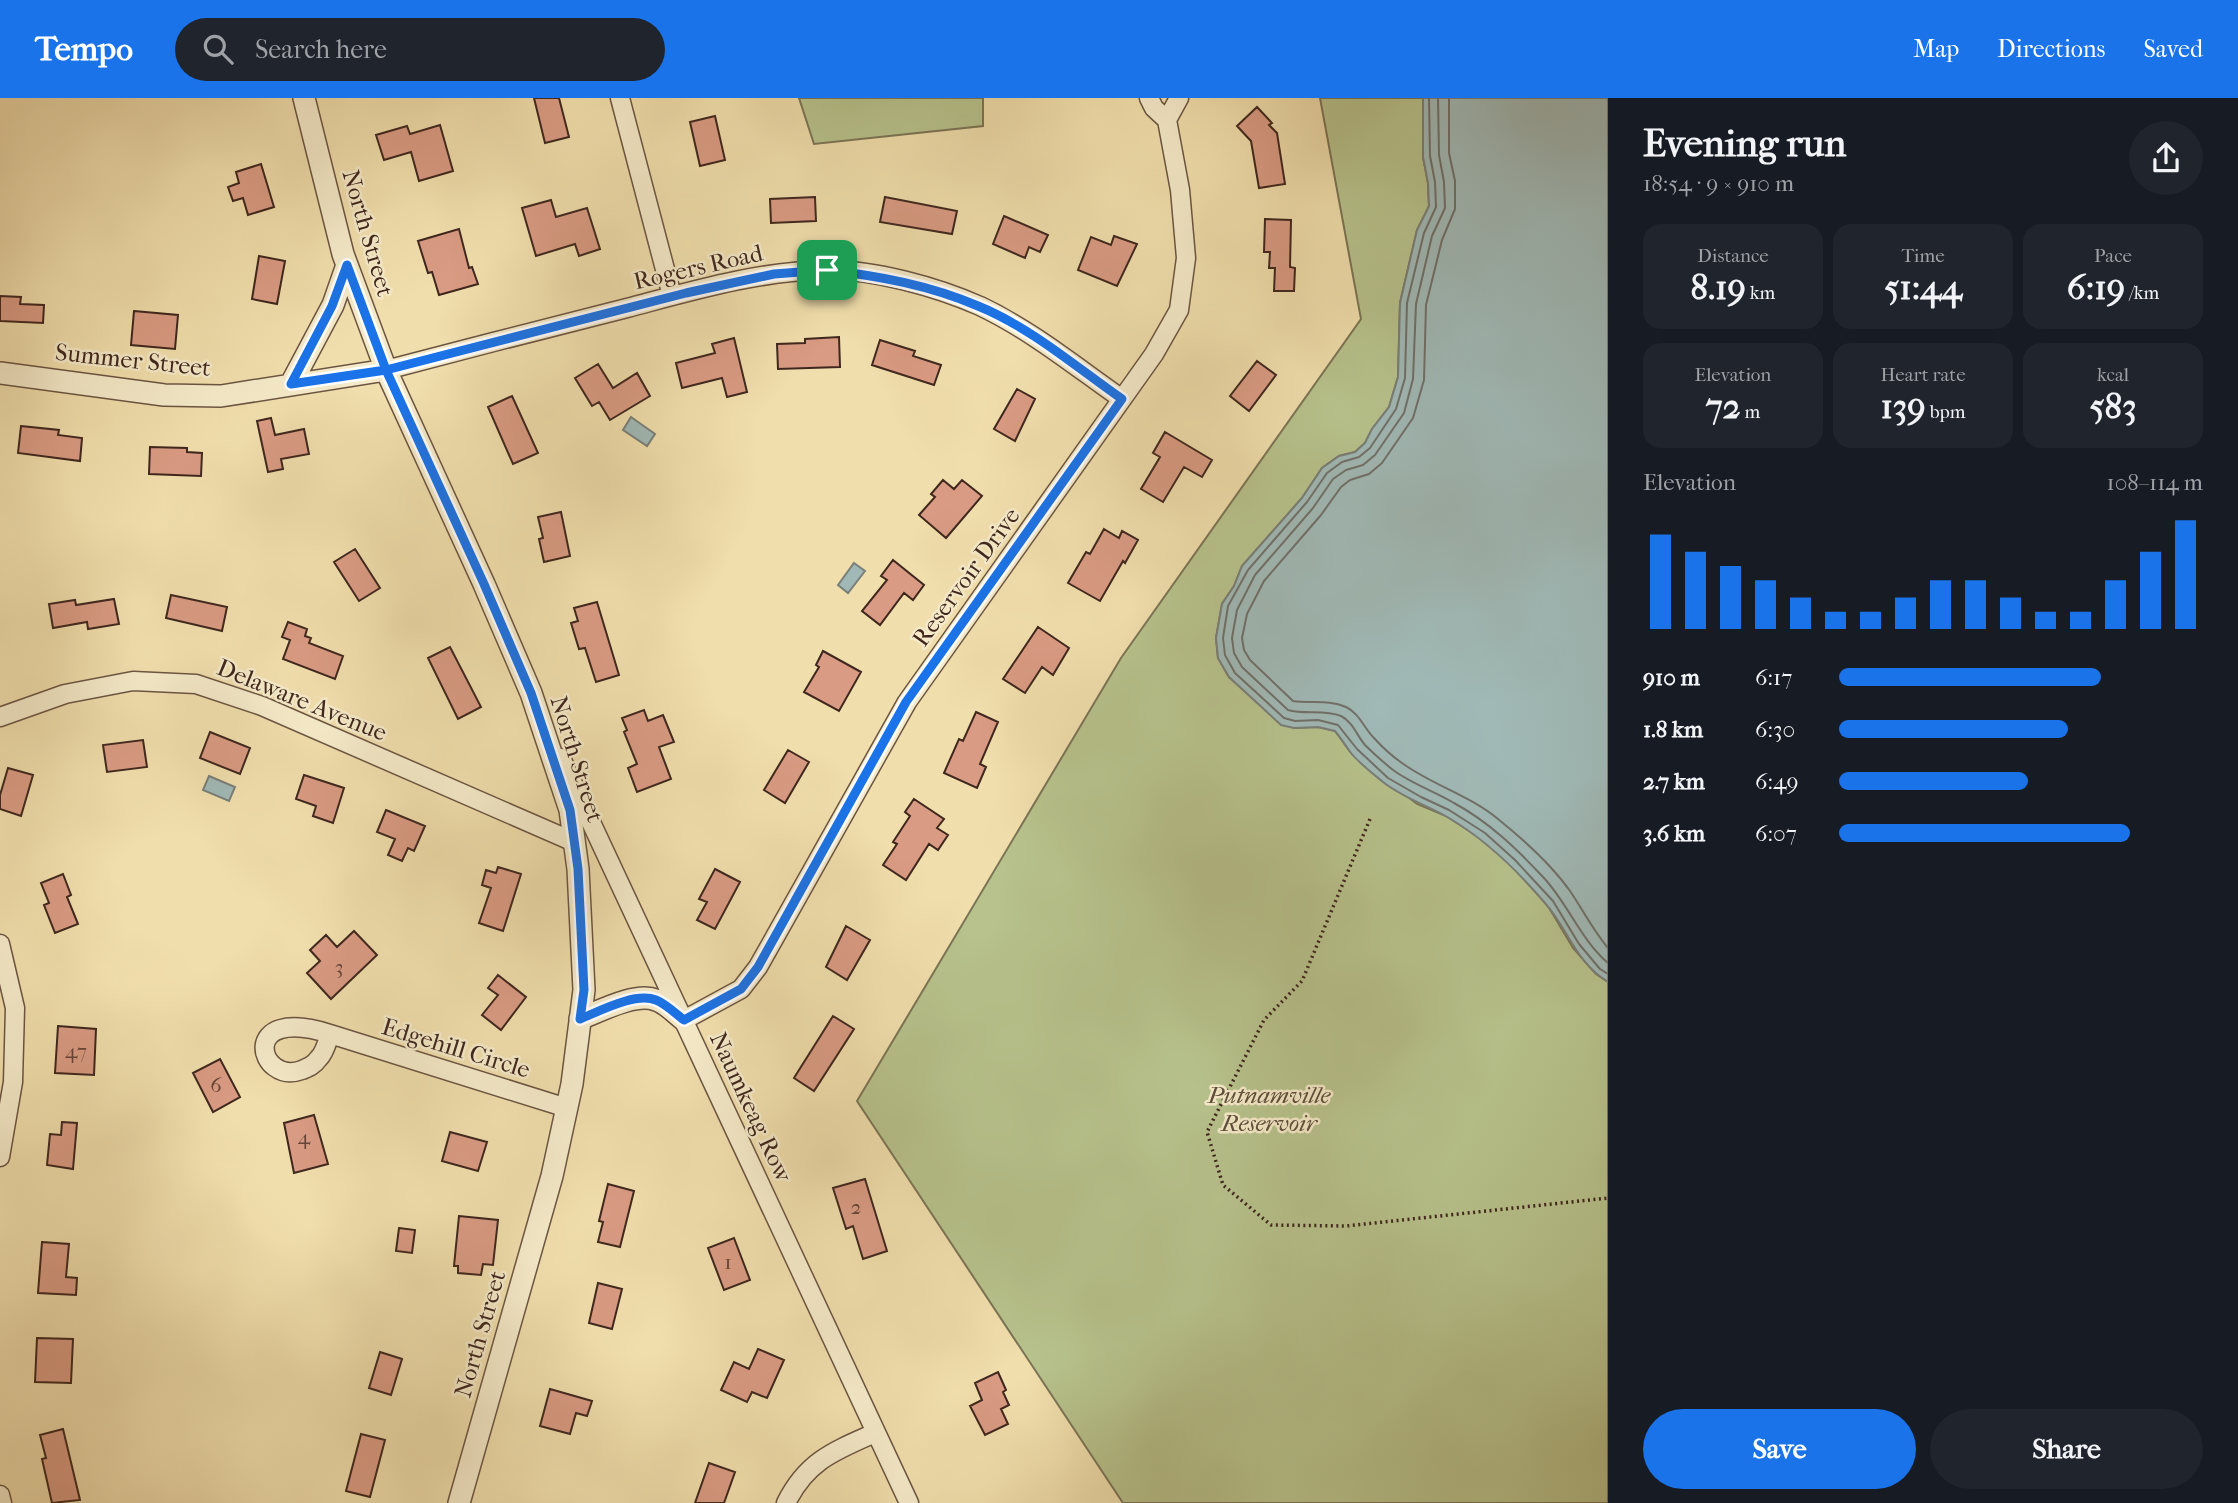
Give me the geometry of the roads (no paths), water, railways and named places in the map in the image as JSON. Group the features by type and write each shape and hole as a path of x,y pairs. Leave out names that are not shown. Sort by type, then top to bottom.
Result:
{"street":[{"name":"North Street","path":"304,98 347,265 386,370 531,693 570,810 578,869 584,990 567,1108 552,1176 459,1503"},
{"path":"621,98 672,296"},
{"name":"Reservoir Drive","path":"684,1020 741,989 758,967 906,702 1154,355 1179,310 1186,257 1180,190 1167,120 1149,98"},
{"path":"1167,120 1179,98"},
{"path":"291,384 332,306 347,265"},
{"name":"Rogers Road","path":"386,370 672,296 774,274 827,270 879,276 927,287 980,306 1028,334 1122,399"},
{"name":"Summer Street","path":"0,373 164,395 221,396 386,370"},
{"name":"Delaware Avenue","path":"0,717 65,694 133,681 196,684 262,706 574,842"},
{"name":"Naumkeag Row","path":"531,693 909,1503"},
{"path":"0,944 15,1009 13,1083 0,1157"},
{"path":"580,1019 644,998 658,1000 684,1020"},
{"name":"Edgehill Circle","path":"330,1034 567,1108"},
{"path":"786,1503 796,1483 826,1455 875,1433"},
{"path":"0,1495 2,1503"}],"water":[{"path":"1423,98 1608,98 1608,982 1580,956 1553,913 1534,891 1488,846 1449,818 1383,782 1354,757 1335,731 1281,725 1229,677 1218,658 1216,638 1222,604 1234,586 1242,566 1302,498 1322,468 1339,456 1355,452 1365,443 1389,407 1398,377 1400,303 1417,230 1429,206 1423,157"},
{"path":"631,417 655,434 647,446 623,430"},
{"path":"854,563 865,571 848,593 838,585"},
{"path":"209,776 235,787 229,801 203,790"}],"park label":[{"name":"Putnamville Reservoir","path":"1269,1109"}]}
